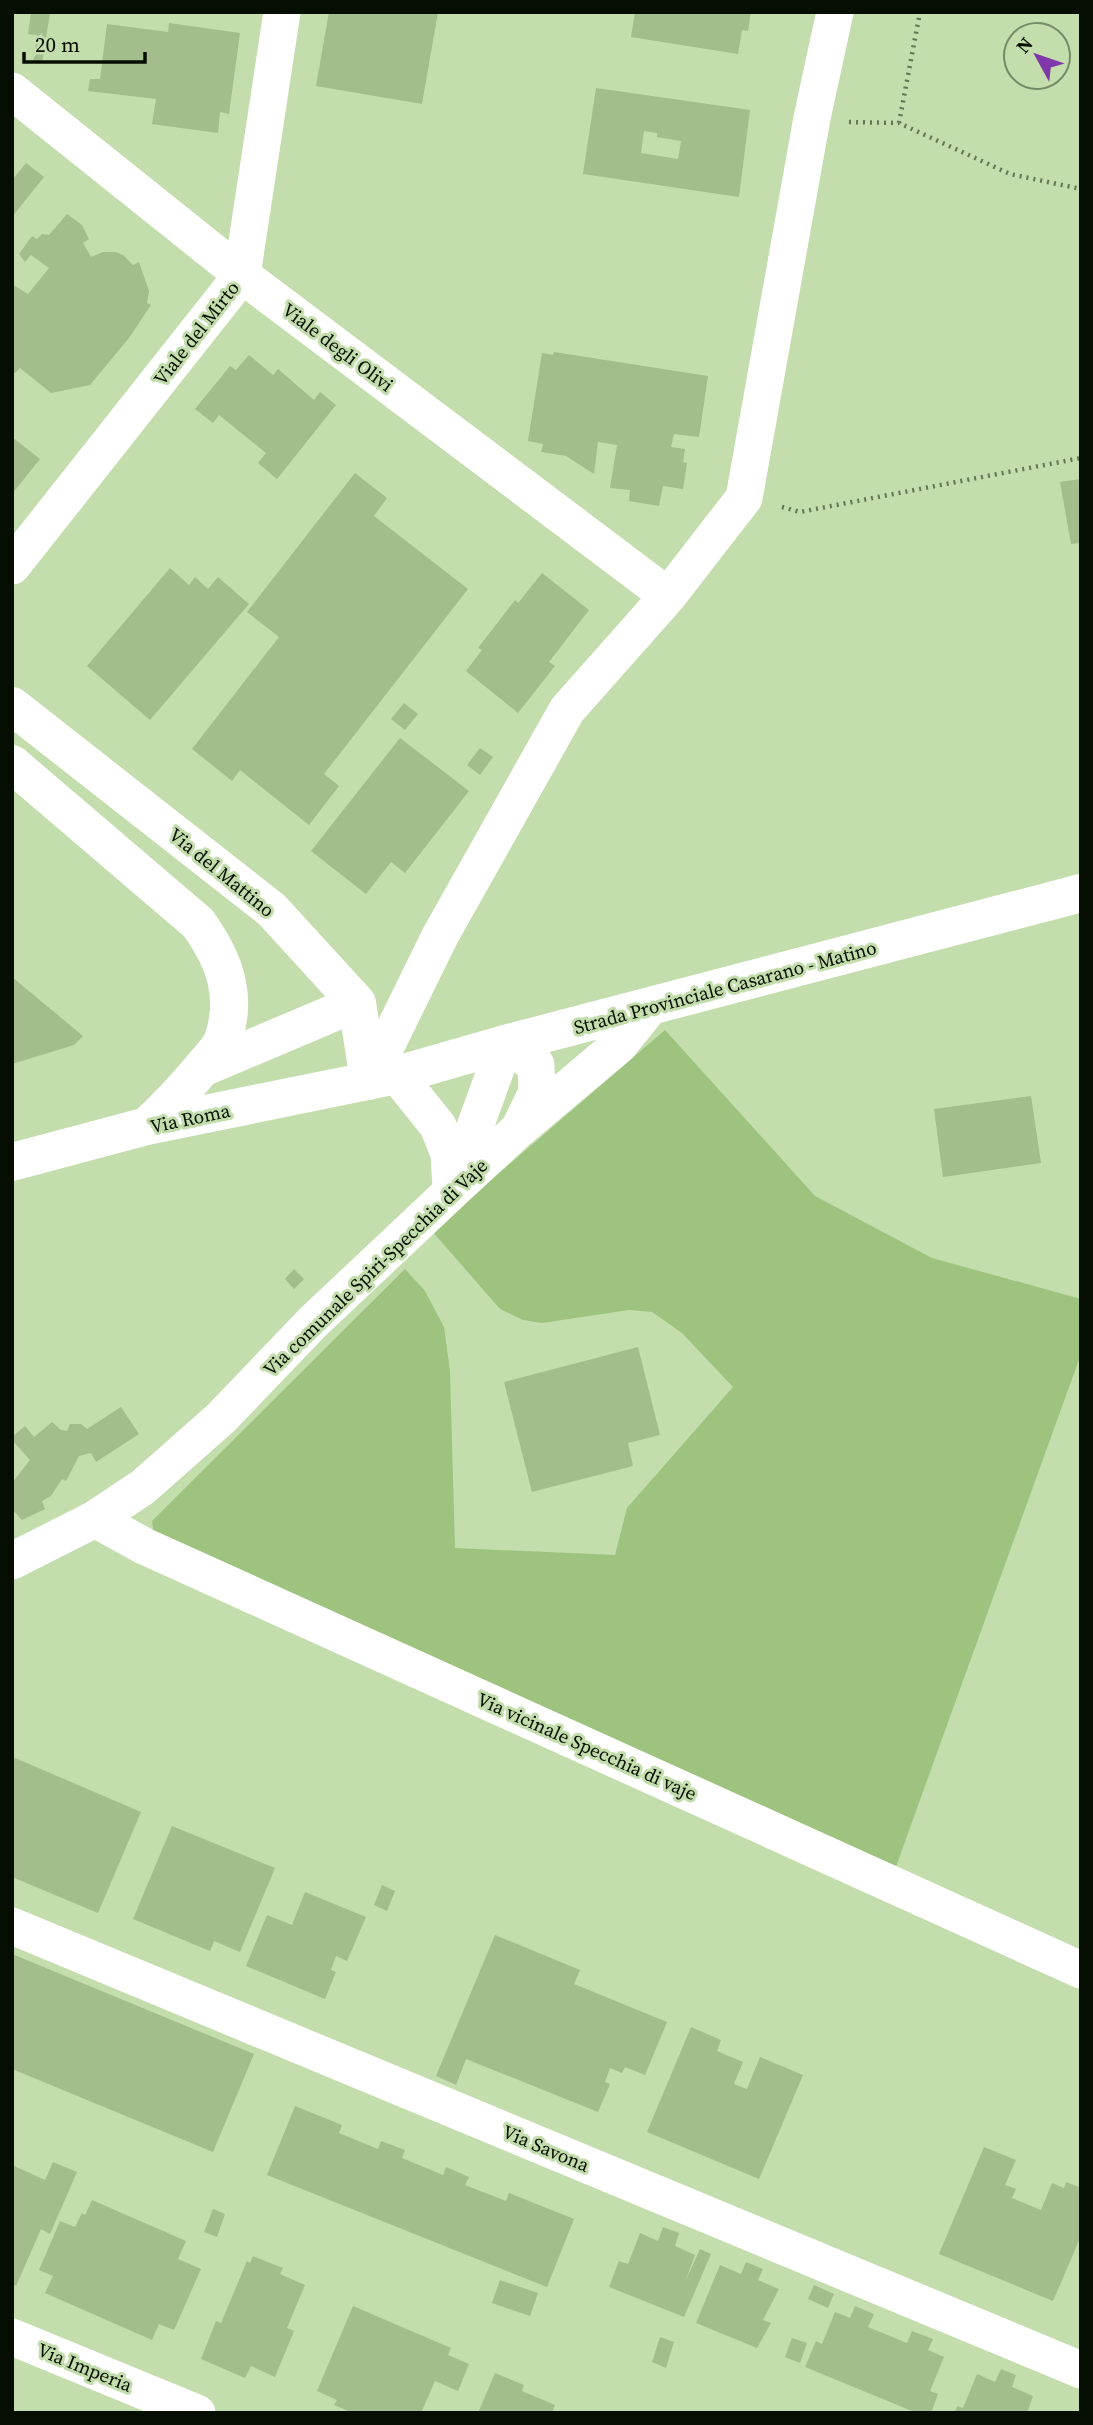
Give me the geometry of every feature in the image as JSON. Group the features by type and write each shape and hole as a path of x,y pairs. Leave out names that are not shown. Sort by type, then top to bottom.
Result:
{"main road":[{"name":"Via del Mattino","path":"12,706 272,910 357,1003"},
{"path":"12,764 198,923 213,944 226,972 228,1011 222,1043 180,1095 147,1126"},
{"name":"Strada Provinciale Casarano - Matino","path":"383,1078 1081,893"},
{"path":"357,1003 383,1078"},
{"name":"Via Roma","path":"12,1162 147,1126 383,1078"}],"street":[{"name":"Viale del Mirto","path":"12,566 242,275 282,12"},
{"path":"451,1192 449,1154 438,1126 383,1078 440,936 567,710 668,596 744,498 813,118 835,12"},
{"name":"Viale degli Olivi","path":"12,91 242,275 668,596"},
{"path":"201,1069 357,1003"},
{"name":"Via comunale Spiri-Specchia di Vaje","path":"12,1561 95,1519 143,1487 221,1418 313,1322 451,1192 518,1130 619,1045 649,1008"},
{"path":"451,1192 505,1044 536,1065 537,1092 518,1130"},
{"name":"Via vicinale Specchia di vaje","path":"95,1519 144,1546 1081,1970"},
{"name":"Via Savona","path":"12,1926 1081,2370"},
{"name":"Via Imperia","path":"12,2337 197,2413"}],"path":[{"path":"899,123 920,12"},
{"path":"813,118 899,123 1010,174 1081,189"},
{"path":"744,498 800,512 1081,458"}],"green space":[{"path":"665,1030 815,1196 932,1258 1081,1299 1081,1354 894,1872 154,1536 152,1521 405,1269 425,1291 444,1327 450,1371 455,1548 615,1555 627,1508 733,1387 682,1333 652,1312 629,1310 542,1323 523,1320 500,1309 432,1231"}],"building":[{"path":"31,12 50,13 42,63 33,62 37,35 28,34"},
{"path":"329,12 438,12 422,104 316,86"},
{"path":"635,12 751,12 748,31 742,30 738,54 631,37"},
{"path":"169,23 240,33 229,114 220,112 218,133 152,124 156,99 88,91 90,79 100,79 107,24 168,32"},
{"path":"596,88 750,110 739,197 583,174","holes":["644,131 657,133 657,137 681,141 678,159 641,153"]},
{"path":"26,163 44,177 12,217 12,180"},
{"path":"67,214 82,225 89,239 83,243 91,257 103,252 116,252 133,265 139,262 149,291 147,303 151,305 129,338 90,385 51,393 20,368 15,373 12,371 12,284 28,294 49,268 31,255 25,262 19,254 32,236 37,239 42,234 49,235"},
{"path":"554,352 708,376 699,437 674,434 671,447 685,449 683,462 687,463 683,489 663,486 659,506 629,501 630,490 610,488 617,445 598,442 594,474 566,456 541,452 543,444 528,441 542,353 553,355"},
{"path":"249,355 273,375 278,369 314,400 320,392 336,405 277,479 258,463 266,453 219,415 213,423 195,409 230,366 236,370"},
{"path":"12,437 40,459 12,494"},
{"path":"355,473 387,498 374,516 468,589 324,774 339,786 309,825 240,770 232,781 192,749 279,637 247,612"},
{"path":"1081,479 1081,543 1071,544 1060,482"},
{"path":"170,568 189,585 195,577 208,589 218,577 249,604 150,720 87,666"},
{"path":"542,573 589,610 549,662 555,666 518,713 466,671 482,650 478,648 515,600 518,603"},
{"path":"404,703 418,714 405,730 391,719"},
{"path":"400,738 469,791 405,873 391,862 366,894 311,851"},
{"path":"480,748 493,757 480,775 467,765"},
{"path":"12,977 83,1036 74,1045 12,1064"},
{"path":"1031,1096 1041,1163 943,1177 934,1109"},
{"path":"294,1269 304,1279 294,1289 285,1279"},
{"path":"638,1347 660,1435 628,1443 633,1466 532,1492 504,1382"},
{"path":"121,1407 139,1434 96,1462 91,1453 79,1456 66,1481 62,1479 51,1496 42,1501 45,1509 22,1520 12,1509 12,1483 30,1460 12,1437 25,1426 34,1437 52,1422 61,1430 67,1431 70,1424 81,1424 87,1429"},
{"path":"15,1758 141,1812 98,1913 12,1877 12,1763"},
{"path":"172,1826 275,1868 240,1952 214,1941 210,1951 133,1919"},
{"path":"382,1885 395,1891 387,1911 374,1905"},
{"path":"305,1892 366,1917 347,1961 336,1956 331,1970 336,1972 325,1999 246,1966 267,1915 292,1925"},
{"path":"495,1935 580,1970 574,1984 667,2022 645,2075 625,2067 622,2073 610,2068 605,2082 610,2084 598,2112 466,2059 456,2085 436,2076"},
{"path":"12,1954 254,2054 213,2152 12,2069"},
{"path":"691,2027 721,2040 717,2051 743,2062 734,2084 747,2089 760,2057 803,2075 759,2179 647,2132"},
{"path":"295,2106 342,2125 339,2133 378,2149 381,2141 405,2150 402,2158 443,2175 446,2167 469,2177 465,2185 506,2201 509,2193 574,2219 547,2287 267,2175"},
{"path":"984,2147 1016,2160 1005,2185 1016,2189 1012,2198 1041,2210 1052,2183 1064,2188 1066,2182 1081,2188 1081,2236 1053,2301 939,2254"},
{"path":"53,2162 77,2172 50,2234 41,2229 16,2286 12,2284 12,2165 45,2180"},
{"path":"92,2200 186,2241 178,2259 201,2269 174,2330 159,2324 152,2340 45,2293 53,2276 39,2270 60,2221 75,2227"},
{"path":"213,2209 225,2214 217,2237 204,2232"},
{"path":"663,2227 679,2233 675,2246 695,2255 685,2282 700,2249 711,2254 684,2317 609,2287 619,2261 628,2264 640,2233 658,2241"},
{"path":"253,2256 283,2268 280,2274 305,2285 287,2328 294,2331 275,2377 251,2366 245,2378 201,2359 216,2321 221,2323 247,2261 250,2263"},
{"path":"746,2262 763,2269 758,2280 779,2289 763,2320 771,2323 757,2348 696,2323 720,2265 741,2274"},
{"path":"500,2280 538,2293 530,2316 492,2303"},
{"path":"814,2285 834,2294 828,2308 808,2299"},
{"path":"353,2306 451,2348 448,2355 469,2364 458,2391 435,2381 421,2413 353,2413 334,2405 337,2400 317,2391"},
{"path":"855,2306 874,2314 868,2327 907,2343 912,2331 933,2339 928,2350 944,2357 930,2391 938,2394 931,2413 917,2413 805,2367 816,2341 822,2344 835,2312 850,2318"},
{"path":"660,2337 674,2342 666,2368 652,2362"},
{"path":"792,2338 807,2343 800,2363 785,2357"},
{"path":"1001,2369 1016,2375 1012,2387 1033,2396 1027,2413 955,2413 957,2406 963,2408 977,2374 995,2382"},
{"path":"495,2373 524,2385 522,2391 555,2405 552,2413 478,2413"}]}
